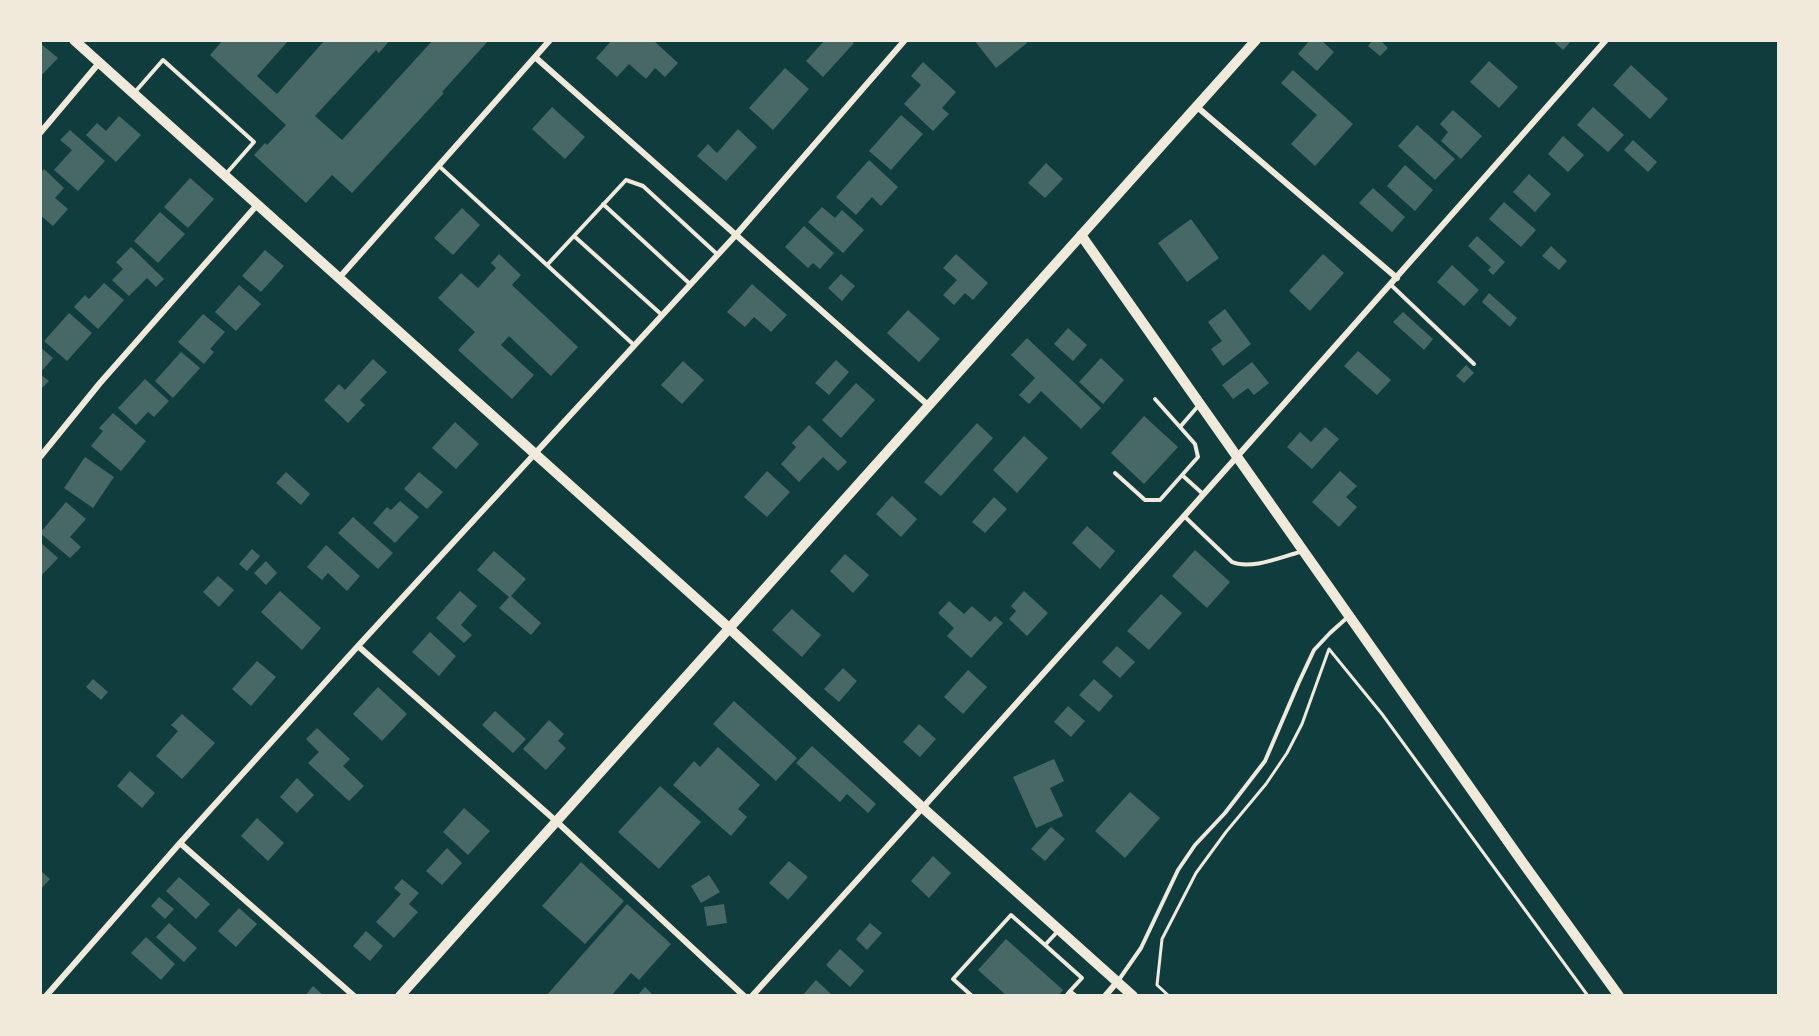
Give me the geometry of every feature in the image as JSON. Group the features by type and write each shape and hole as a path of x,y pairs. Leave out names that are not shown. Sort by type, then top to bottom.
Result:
{"street":[{"path":"74,40 729,628 923,808 1133,996"},
{"path":"339,278 550,40"},
{"path":"46,996 358,646 718,255 905,40"},
{"path":"399,996 1256,40"},
{"path":"752,996 1238,457 1606,40"},
{"path":"535,57 928,405"},
{"path":"40,133 99,63"},
{"path":"1196,106 1397,278"},
{"path":"40,457 100,383 257,205"},
{"path":"1081,235 1523,864 1619,996"},
{"path":"358,646 556,821 744,996"},
{"path":"180,843 354,996"},
{"path":"1105,996 1118,981"}],"lane":[{"path":"133,94 163,60 180,75 254,142 224,176"},
{"path":"439,166 635,346"},
{"path":"547,265 626,180 643,186 718,255"},
{"path":"603,204 690,285"},
{"path":"574,236 662,316"},
{"path":"1390,284 1474,364"},
{"path":"1115,473 1145,500 1160,500 1198,457 1195,444 1155,399"},
{"path":"1180,427 1200,405"},
{"path":"1182,475 1203,494"},
{"path":"1183,516 1232,562 1238,564 1263,562 1304,551"},
{"path":"1118,981 1141,948 1178,870 1265,761 1314,650 1349,616"},
{"path":"972,996 953,978 1011,915 1082,978 1066,996"},
{"path":"1045,945 1059,929"},
{"path":"1070,991 1076,996"}],"path":[{"path":"1169,996 1157,985 1162,939 1196,873 1266,784 1287,753 1302,724 1329,649 1382,714 1588,996"}],"building":[{"path":"223,40 289,40 257,76 277,94 325,40 390,40 379,53 376,50 315,116 342,140 433,40 489,40 442,92 444,93 352,193 332,175 306,203 254,155 286,125 210,55"},
{"path":"612,40 653,40 678,63 665,77 655,68 646,79 629,64 617,77 596,58"},
{"path":"825,40 851,40 854,43 823,77 806,61"},
{"path":"974,40 1025,40 1027,43 996,68"},
{"path":"1310,40 1321,40 1334,52 1317,71 1298,54"},
{"path":"1373,40 1380,40 1388,48 1380,56 1368,46"},
{"path":"1552,40 1572,40 1563,50"},
{"path":"40,43 58,58 40,77"},
{"path":"1489,61 1518,87 1499,108 1470,82"},
{"path":"923,62 956,92 942,108 949,114 933,131 904,104 921,85 911,76"},
{"path":"1631,65 1668,99 1650,119 1613,85"},
{"path":"785,68 809,89 773,130 749,108"},
{"path":"1293,70 1353,124 1315,166 1291,144 1317,115 1281,83"},
{"path":"552,107 585,137 565,159 532,129"},
{"path":"1593,107 1624,135 1608,152 1577,125"},
{"path":"1453,110 1482,136 1461,159 1441,141 1448,132 1440,124"},
{"path":"901,115 923,134 891,170 869,151"},
{"path":"119,116 141,135 116,162 86,135 97,123 106,131"},
{"path":"1417,125 1455,159 1435,180 1398,146"},
{"path":"738,129 757,147 726,181 697,156 708,144 717,153"},
{"path":"70,130 105,161 78,191 54,170 72,150 60,140"},
{"path":"1563,136 1584,155 1568,172 1548,154"},
{"path":"1633,140 1657,162 1648,172 1624,150"},
{"path":"869,160 898,187 881,206 872,197 856,215 836,197"},
{"path":"1046,163 1063,179 1045,198 1028,183"},
{"path":"1405,165 1433,190 1415,211 1387,186"},
{"path":"44,169 64,188 55,198 68,209 53,226 40,215 40,183 42,181 40,173"},
{"path":"1529,174 1551,194 1535,212 1513,192"},
{"path":"190,178 214,199 188,228 164,207"},
{"path":"1373,188 1405,217 1392,232 1359,203"},
{"path":"1504,202 1536,230 1521,247 1489,219"},
{"path":"822,207 835,218 842,210 864,230 843,253 808,222"},
{"path":"462,208 480,225 453,255 434,238"},
{"path":"160,212 185,234 158,263 134,241"},
{"path":"1191,219 1219,258 1187,282 1158,243"},
{"path":"804,226 834,253 820,269 813,263 808,268 785,247"},
{"path":"1477,236 1505,262 1493,275 1488,270 1491,267 1468,246"},
{"path":"1551,246 1567,261 1559,270 1542,256"},
{"path":"131,247 164,279 156,287 147,278 129,296 112,280 123,269 116,262"},
{"path":"265,250 284,266 261,292 242,276"},
{"path":"499,254 521,275 512,285 578,347 551,376 509,336 501,345 534,375 512,399 458,350 475,332 438,298 461,273 478,288 496,268 491,263"},
{"path":"956,254 988,283 973,300 965,293 954,305 943,295 957,280 943,268"},
{"path":"1323,254 1344,273 1310,311 1289,291"},
{"path":"1452,265 1479,290 1464,306 1437,282"},
{"path":"841,274 855,286 842,301 828,288"},
{"path":"104,283 124,300 98,329 74,307 85,295 89,299"},
{"path":"752,284 787,315 771,332 754,317 745,327 727,312"},
{"path":"239,285 261,304 236,331 215,312"},
{"path":"1489,293 1517,318 1510,327 1482,302"},
{"path":"1225,309 1251,344 1223,366 1211,349 1222,341 1208,322"},
{"path":"908,310 940,339 919,362 887,333"},
{"path":"1403,312 1433,339 1424,350 1393,322"},
{"path":"69,313 92,333 67,361 44,341"},
{"path":"203,314 225,332 210,349 214,352 204,364 178,342"},
{"path":"1068,328 1087,345 1073,361 1054,344"},
{"path":"1027,338 1101,408 1081,429 1041,391 1029,404 1019,395 1035,378 1011,355"},
{"path":"40,347 53,358 40,373"},
{"path":"1358,351 1391,380 1377,395 1344,366"},
{"path":"181,352 200,368 173,398 155,381"},
{"path":"1101,358 1124,380 1103,404 1079,382"},
{"path":"373,359 387,372 360,400 365,405 348,423 324,400 339,384 345,390"},
{"path":"836,360 849,372 829,395 815,383"},
{"path":"683,361 704,380 682,404 661,385"},
{"path":"1252,362 1269,383 1254,395 1248,388 1233,399 1222,385"},
{"path":"1466,365 1474,373 1464,383 1456,376"},
{"path":"40,374 49,381 40,390"},
{"path":"145,379 169,401 154,417 148,412 136,425 118,408"},
{"path":"856,383 875,400 841,438 822,420"},
{"path":"113,413 146,441 121,471 91,446 103,431 99,428"},
{"path":"1144,416 1178,447 1144,484 1111,453"},
{"path":"455,422 479,444 456,469 432,448"},
{"path":"977,423 993,438 941,496 924,482"},
{"path":"809,425 847,462 838,471 823,457 799,482 781,464 796,447 792,443"},
{"path":"1325,427 1339,439 1312,469 1287,447 1300,432 1311,442"},
{"path":"1024,436 1048,458 1017,493 993,470"},
{"path":"85,457 114,477 93,508 64,488"},
{"path":"767,471 790,492 767,517 744,497"},
{"path":"1340,471 1357,486 1346,497 1357,507 1339,527 1312,502"},
{"path":"286,472 310,494 301,505 276,483"},
{"path":"419,472 443,492 427,509 404,489"},
{"path":"892,496 917,519 901,537 876,514"},
{"path":"994,497 1007,509 985,533 972,522"},
{"path":"400,501 419,517 395,543 373,523 387,507 391,510"},
{"path":"66,502 86,519 70,537 81,547 70,558 40,533"},
{"path":"353,517 393,553 378,569 338,533"},
{"path":"1087,526 1115,551 1100,569 1072,543"},
{"path":"40,542 58,558 40,577"},
{"path":"326,545 360,576 347,591 328,573 322,580 307,567"},
{"path":"252,549 260,556 247,571 239,564"},
{"path":"1195,550 1230,582 1207,608 1172,576"},
{"path":"494,551 526,579 511,596 541,623 531,635 499,608 509,597 477,570"},
{"path":"845,554 869,575 853,593 830,571"},
{"path":"266,561 277,573 266,585 254,573"},
{"path":"218,576 234,590 219,607 203,592"},
{"path":"280,591 321,628 302,650 261,612"},
{"path":"460,591 477,606 461,625 472,635 464,643 436,618"},
{"path":"1024,591 1048,613 1027,636 1009,619 1016,611 1011,606"},
{"path":"1161,594 1182,613 1149,650 1127,631"},
{"path":"949,601 964,614 972,606 990,622 995,616 1003,623 971,658 947,636 954,628 938,613"},
{"path":"792,609 821,635 802,657 772,630"},
{"path":"430,632 456,656 439,676 412,652"},
{"path":"1117,646 1135,662 1120,678 1102,662"},
{"path":"257,661 276,677 251,706 232,689"},
{"path":"843,668 857,681 839,702 824,689"},
{"path":"968,670 987,687 963,714 944,697"},
{"path":"93,679 108,692 101,700 86,687"},
{"path":"1094,679 1113,696 1099,712 1079,695"},
{"path":"378,687 407,714 382,741 353,714"},
{"path":"734,701 797,758 776,781 713,724"},
{"path":"1068,706 1085,721 1071,737 1054,722"},
{"path":"495,711 526,739 513,753 482,725"},
{"path":"182,714 215,743 182,779 156,756 178,731 171,725"},
{"path":"549,720 564,734 558,741 566,748 546,770 523,749"},
{"path":"919,724 936,739 920,757 903,742"},
{"path":"317,728 350,759 343,766 364,786 349,801 308,763 319,752 306,739"},
{"path":"812,746 876,804 868,813 847,794 840,802 796,763"},
{"path":"718,747 760,785 738,809 747,817 731,836 673,785 694,761 700,767"},
{"path":"1054,759 1064,781 1050,788 1063,816 1036,828 1013,777"},
{"path":"130,771 155,793 142,808 117,786"},
{"path":"297,778 314,795 297,813 280,797"},
{"path":"660,786 701,822 659,869 618,832"},
{"path":"1130,792 1160,818 1125,858 1095,831"},
{"path":"464,808 490,831 468,855 443,832"},
{"path":"257,818 284,843 268,861 241,836"},
{"path":"1051,827 1065,839 1045,861 1031,849"},
{"path":"447,848 462,863 442,885 426,871"},
{"path":"933,856 951,873 929,898 911,881"},
{"path":"789,861 808,877 788,900 769,883"},
{"path":"581,862 624,901 585,944 542,906"},
{"path":"40,870 50,879 40,890"},
{"path":"709,875 720,892 701,903 691,886"},
{"path":"179,877 210,904 196,919 166,891"},
{"path":"402,879 419,893 409,904 418,912 394,938 376,922 401,894 394,888"},
{"path":"159,897 174,909 165,919 151,906"},
{"path":"627,904 671,944 639,980 631,973 611,996 546,996"},
{"path":"724,904 727,923 707,926 704,907"},
{"path":"239,908 257,924 236,947 218,931"},
{"path":"169,923 197,948 184,962 156,937"},
{"path":"870,923 882,933 867,950 856,939"},
{"path":"366,931 383,946 370,961 353,946"},
{"path":"146,937 175,964 161,980 131,953"},
{"path":"1006,939 1063,990 1058,996 1007,996 978,970"},
{"path":"840,949 864,971 850,987 826,965"},
{"path":"816,980 833,996 802,996"},
{"path":"313,986 324,996 305,996"},
{"path":"645,987 654,996 637,996"}]}
